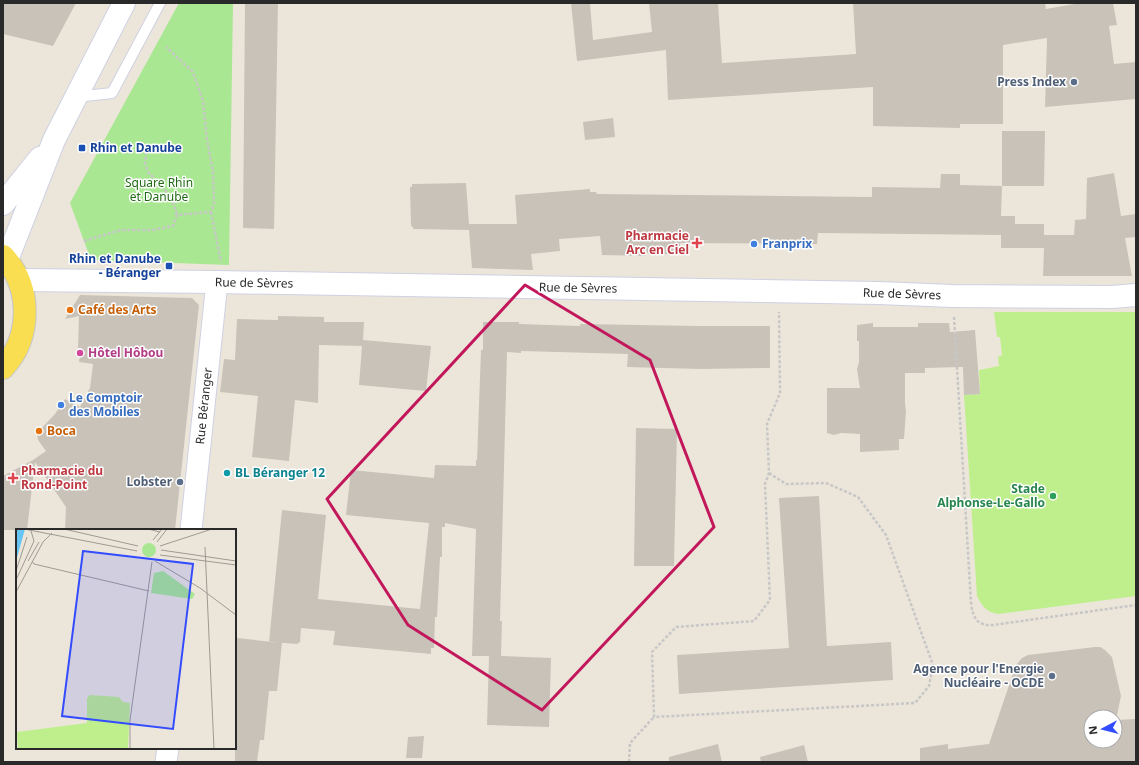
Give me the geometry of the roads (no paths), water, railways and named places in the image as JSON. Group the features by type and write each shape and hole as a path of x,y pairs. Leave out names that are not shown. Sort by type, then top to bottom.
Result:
{"main road":[{"path":"3,368 12,359 23,334 26,307 20,280 5,258"}],"street":[{"path":"5,258 54,140 124,3"},
{"path":"3,204 54,140"},
{"name":"Rue de Sèvres","path":"20,280 219,273 952,296 1112,298 1136,295"},
{"name":"Rue Béranger","path":"191,529 219,273"},
{"path":"166,762 168,749"}],"lane":[{"path":"76,97 112,93 160,3"}],"place":[{"name":"Press Index","path":"1074,82"},
{"name":"Rhin et Danube","path":"82,148"},
{"name":"Pharmacie Arc en Ciel","path":"697,243"},
{"name":"Franprix","path":"754,244"},
{"name":"Rhin et Danube - Béranger","path":"169,266"},
{"name":"Café des Arts","path":"70,310"},
{"name":"Hôtel Hôbou","path":"80,353"},
{"name":"Le Comptoir des Mobiles","path":"61,405"},
{"name":"Boca","path":"39,431"},
{"name":"BL Béranger 12","path":"227,473"},
{"name":"Pharmacie du Rond-Point","path":"13,478"},
{"name":"Lobster","path":"180,482"},
{"name":"Stade Alphonse-Le-Gallo","path":"1053,496"},
{"name":"Agence pour l'Energie Nucléaire - OCDE","path":"1052,676"}],"park label":[{"name":"Square Rhin et Danube","path":"159,190"}]}
